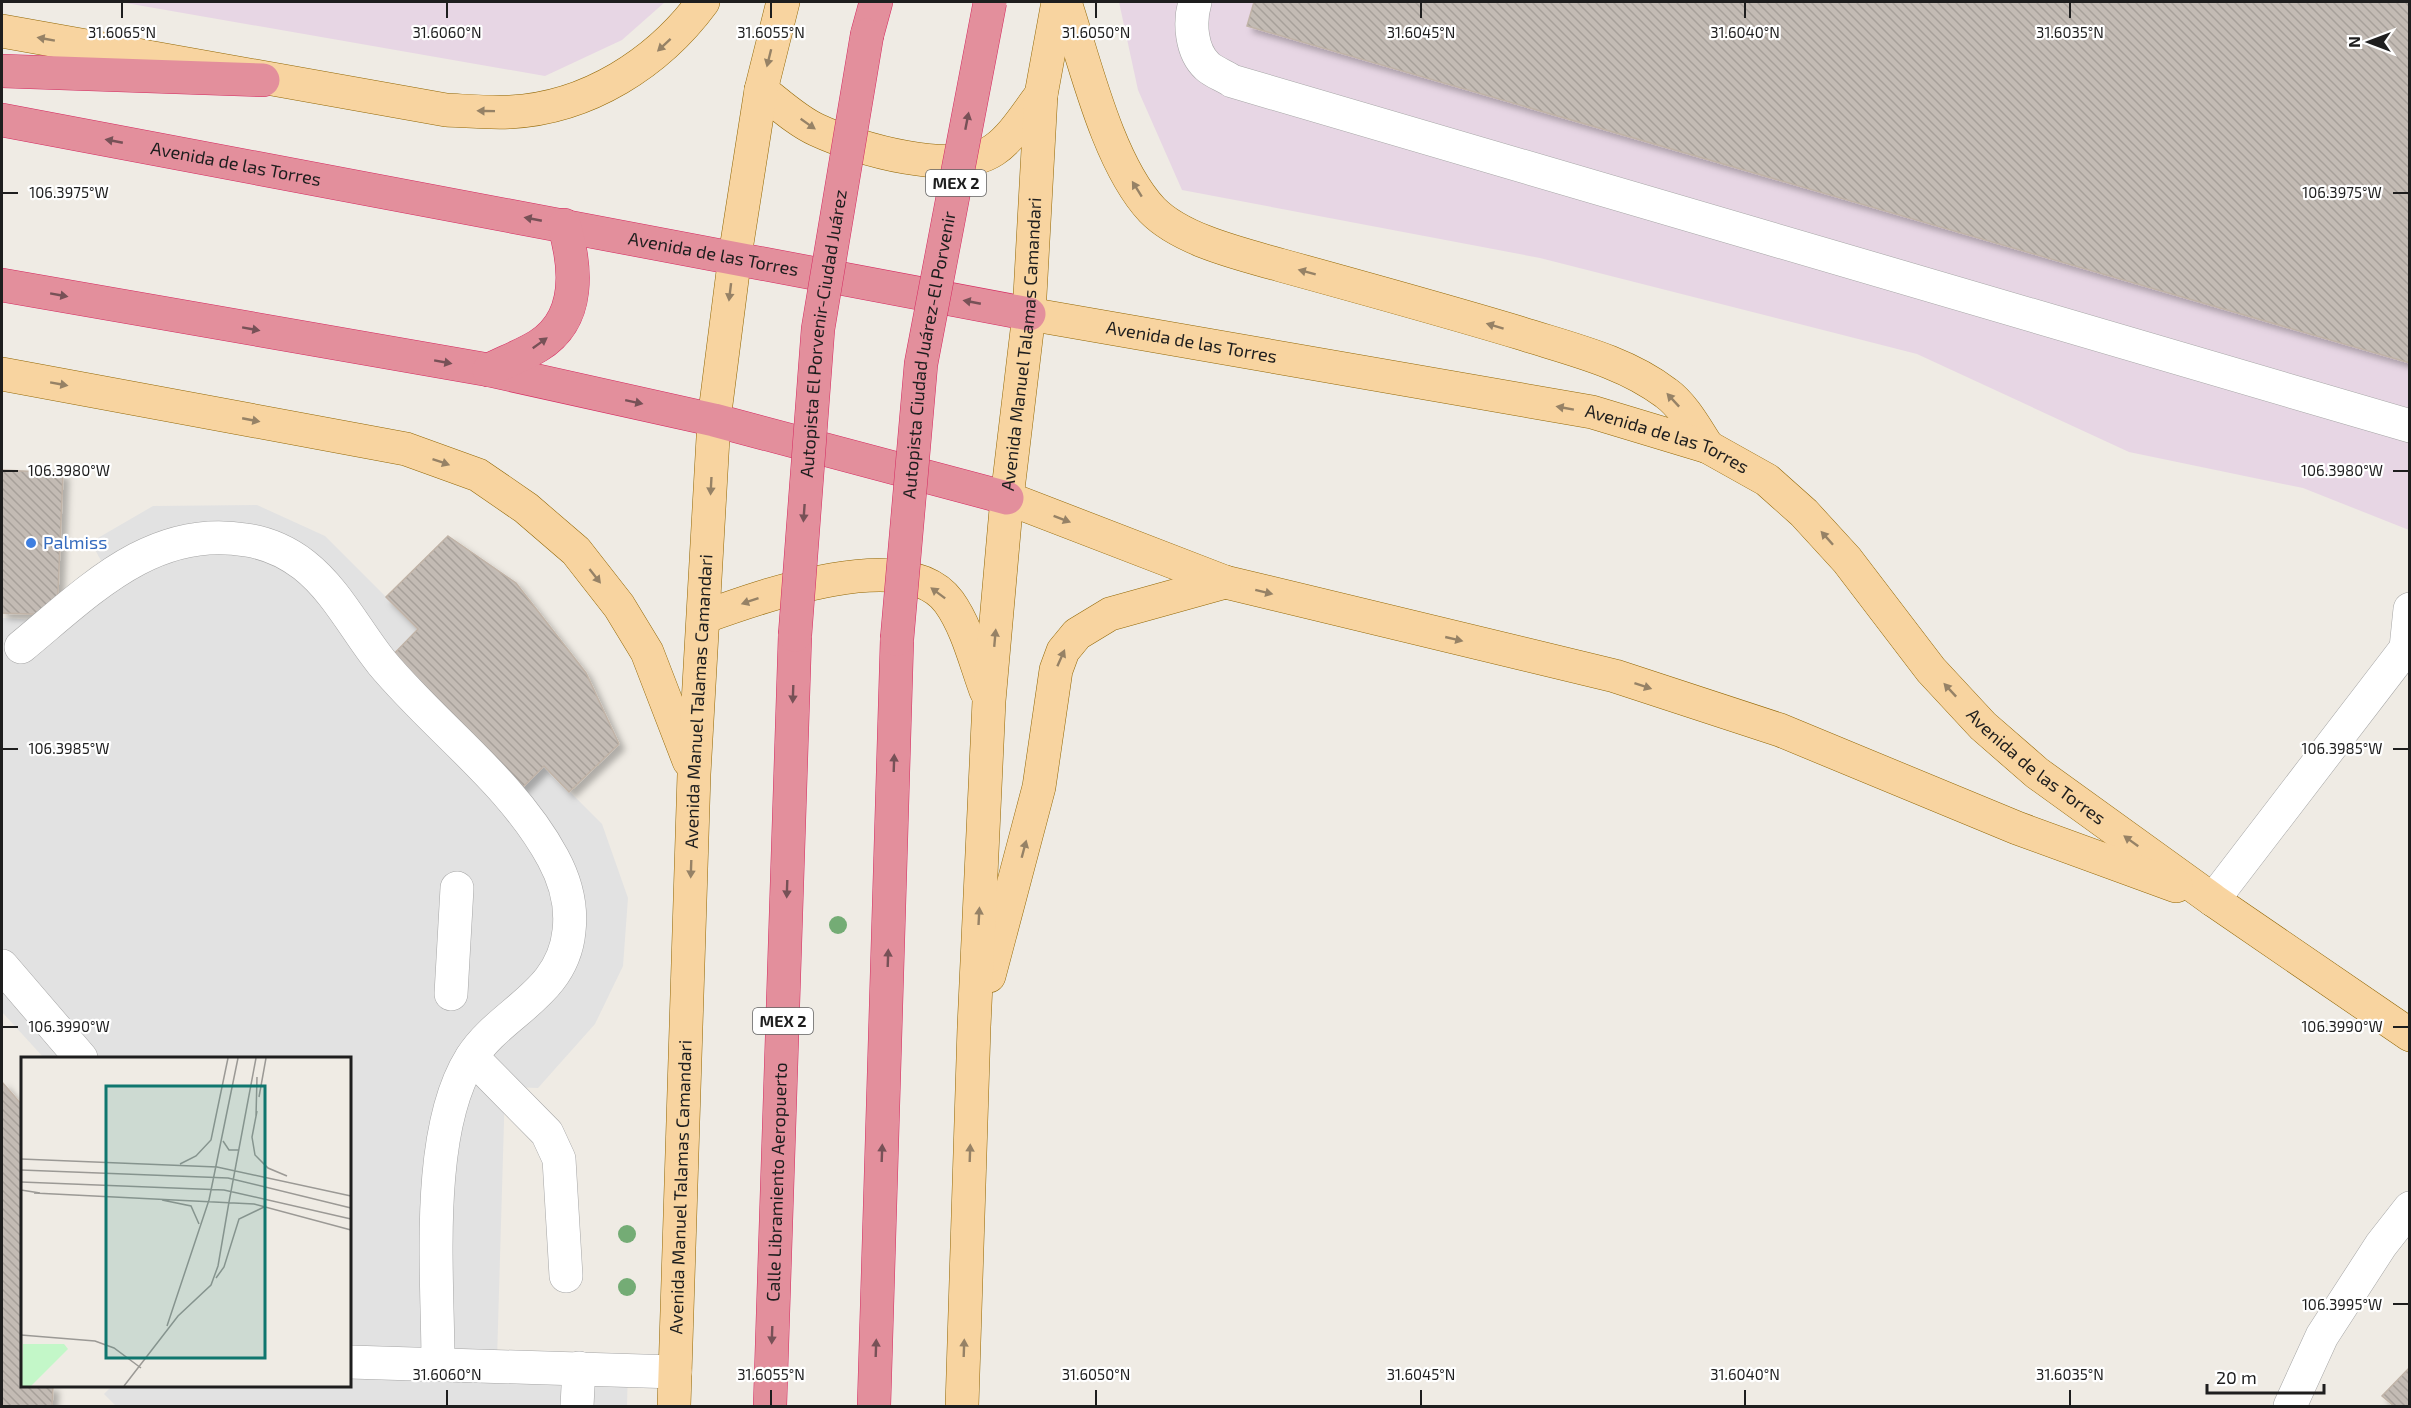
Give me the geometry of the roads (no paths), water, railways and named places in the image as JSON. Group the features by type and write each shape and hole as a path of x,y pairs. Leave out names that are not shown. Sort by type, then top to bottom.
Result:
{"highway":[{"name":"Autopista El Porvenir-Ciudad Juárez","path":"795,635 818,328 867,35 876,2"},
{"name":"Autopista Ciudad Juárez-El Porvenir","path":"874,1407 897,639 921,364 990,2"},
{"path":"2,71 263,80"},
{"name":"Avenida de las Torres","path":"2,120 735,256 1029,314"},
{"path":"489,370 540,345 566,314 574,277 573,255 564,225"},
{"name":"Avenida de las Torres","path":"2,285 489,370 714,420 1007,498"},
{"name":"Calle Libramiento Aeropuerto","path":"770,1407 795,635"}],"main road":[{"path":"2,31 263,80 446,110 512,112 560,104 608,86 663,47 703,2"},
{"name":"Avenida Manuel Talamas Camandari","path":"674,1407 694,774 714,420 735,256 761,90 783,2"},
{"name":"Avenida Manuel Talamas Camandari","path":"962,1407 974,1027 990,701 1007,498 1029,314 1041,94 1058,2"},
{"path":"1065,2 1119,159 1138,192 1153,211 1174,227 1226,250 1443,310 1602,358 1646,379 1669,395 1708,447"},
{"path":"761,90 815,130 878,152 955,163 976,159 994,150 1012,133 1041,94"},
{"name":"Avenida de las Torres","path":"1029,314 1592,412 1708,447 1767,480 1804,513 1847,560 1931,670 1983,726 2037,773 2213,900 2409,1035"},
{"path":"2,374 406,449 478,475 526,507 576,551 619,606 647,652 668,701 694,774"},
{"name":"Avenida de las Torres","path":"1007,498 1225,582 1615,676 1780,730 2017,828 2213,900"},
{"path":"704,617 758,598 818,584 880,575 912,578 933,588 948,600 963,626 990,701"},
{"path":"974,1027 1040,787 1056,670 1063,651 1077,634 1110,614 1225,582"}],"street":[{"path":"1195,2 1192,11 1193,42 1206,66 1232,81 2409,426"},
{"path":"21,647 125,565 155,549 175,542 201,538 245,540 283,551 303,564 330,592 382,664 493,780 532,825 553,858 567,892 569,932 560,962 538,995 493,1034 472,1057 458,1087 445,1128 439,1194 438,1363"},
{"path":"2213,900 2408,645 2409,609"},
{"path":"451,994 457,888"},
{"path":"2,966 79,1057"},
{"path":"472,1057 547,1133 559,1159 566,1276"},
{"path":"2290,1407 2322,1336 2381,1245 2409,1208"},
{"path":"351,1362 675,1372"},
{"path":"577,1407 579,1368"}],"place":[{"name":"Palmiss","path":"31,543"}]}
